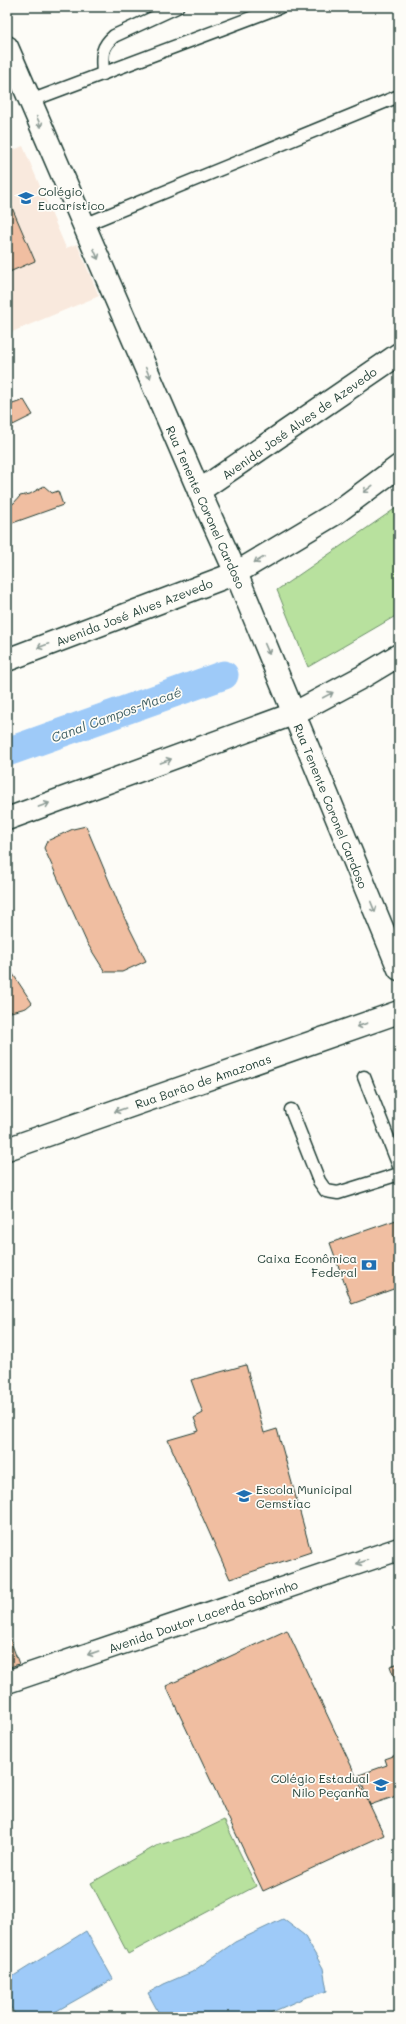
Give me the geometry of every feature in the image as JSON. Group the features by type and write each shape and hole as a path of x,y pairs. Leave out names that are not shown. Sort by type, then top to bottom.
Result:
{"main road":[{"name":"Rua Tenente Coronel Cardoso","path":"7,47 236,573 399,969"},
{"name":"Avenida José Alves de Azevedo","path":"199,491 399,354"},
{"name":"Avenida José Alves Azevedo","path":"7,660 236,573 336,513 399,466"},
{"path":"7,819 293,714 364,676 399,655"},
{"name":"Rua Barão de Amazonas","path":"7,1149 399,1012"},
{"name":"Avenida Doutor Lacerda Sobrinho","path":"7,1682 399,1549"}],"lane":[{"path":"103,74 102,53 106,43 114,36 177,7"},
{"path":"30,101 280,7"},
{"path":"84,225 399,96"},
{"path":"364,1077 399,1166"},
{"path":"291,1110 319,1181 326,1191 338,1193 399,1174"}],"shaded area":[{"name":"Colégio Eucarístico","path":"23,146 66,248 77,244 99,296 7,334 7,153"}],"green space":[{"path":"399,506 399,614 308,667 277,590"},
{"path":"224,1820 256,1886 128,1954 91,1883 156,1846 195,1834"}],"water":[{"path":"283,1919 304,1935 323,1968 327,1991 304,1998 261,2017 161,2017 148,1993 164,1984 192,1972 235,1942"},
{"path":"86,1931 113,1979 46,2017 17,2017 7,2001 7,1980"}],"building":[{"path":"7,196 35,261 7,273"},
{"path":"24,400 33,415 13,425 7,412 7,406"},
{"path":"44,486 52,493 58,491 63,505 7,525 7,506 14,503 20,496 30,494"},
{"path":"86,826 125,919 146,961 122,972 105,972 87,943 44,848 47,841 73,829"},
{"path":"7,965 32,1003 26,1008 7,1013"},
{"name":"Caixa Econômica Federal","path":"399,1219 399,1287 352,1304 330,1243"},
{"name":"Escola Municipal Cemstiac","path":"246,1365 264,1433 277,1429 311,1552 230,1579 168,1440 199,1431 194,1418 203,1413 191,1380"},
{"path":"287,1630 384,1835 263,1891 166,1686"},
{"path":"7,1631 19,1664 7,1668"},
{"path":"399,1663 399,1691 390,1666"},
{"name":"C0légio Estadual Nilo Peçanha","path":"399,1754 399,1795 370,1805 359,1775 387,1765 385,1759"}],"waterway":[{"name":"Canal Campos-Macaé","path":"7,752 224,675"}],"place":[{"name":"Colégio Eucarístico","path":"26,198"},
{"name":"Caixa Econômica Federal","path":"369,1265"},
{"name":"Escola Municipal Cemstiac","path":"244,1496"},
{"name":"C0légio Estadual Nilo Peçanha","path":"381,1785"}]}
